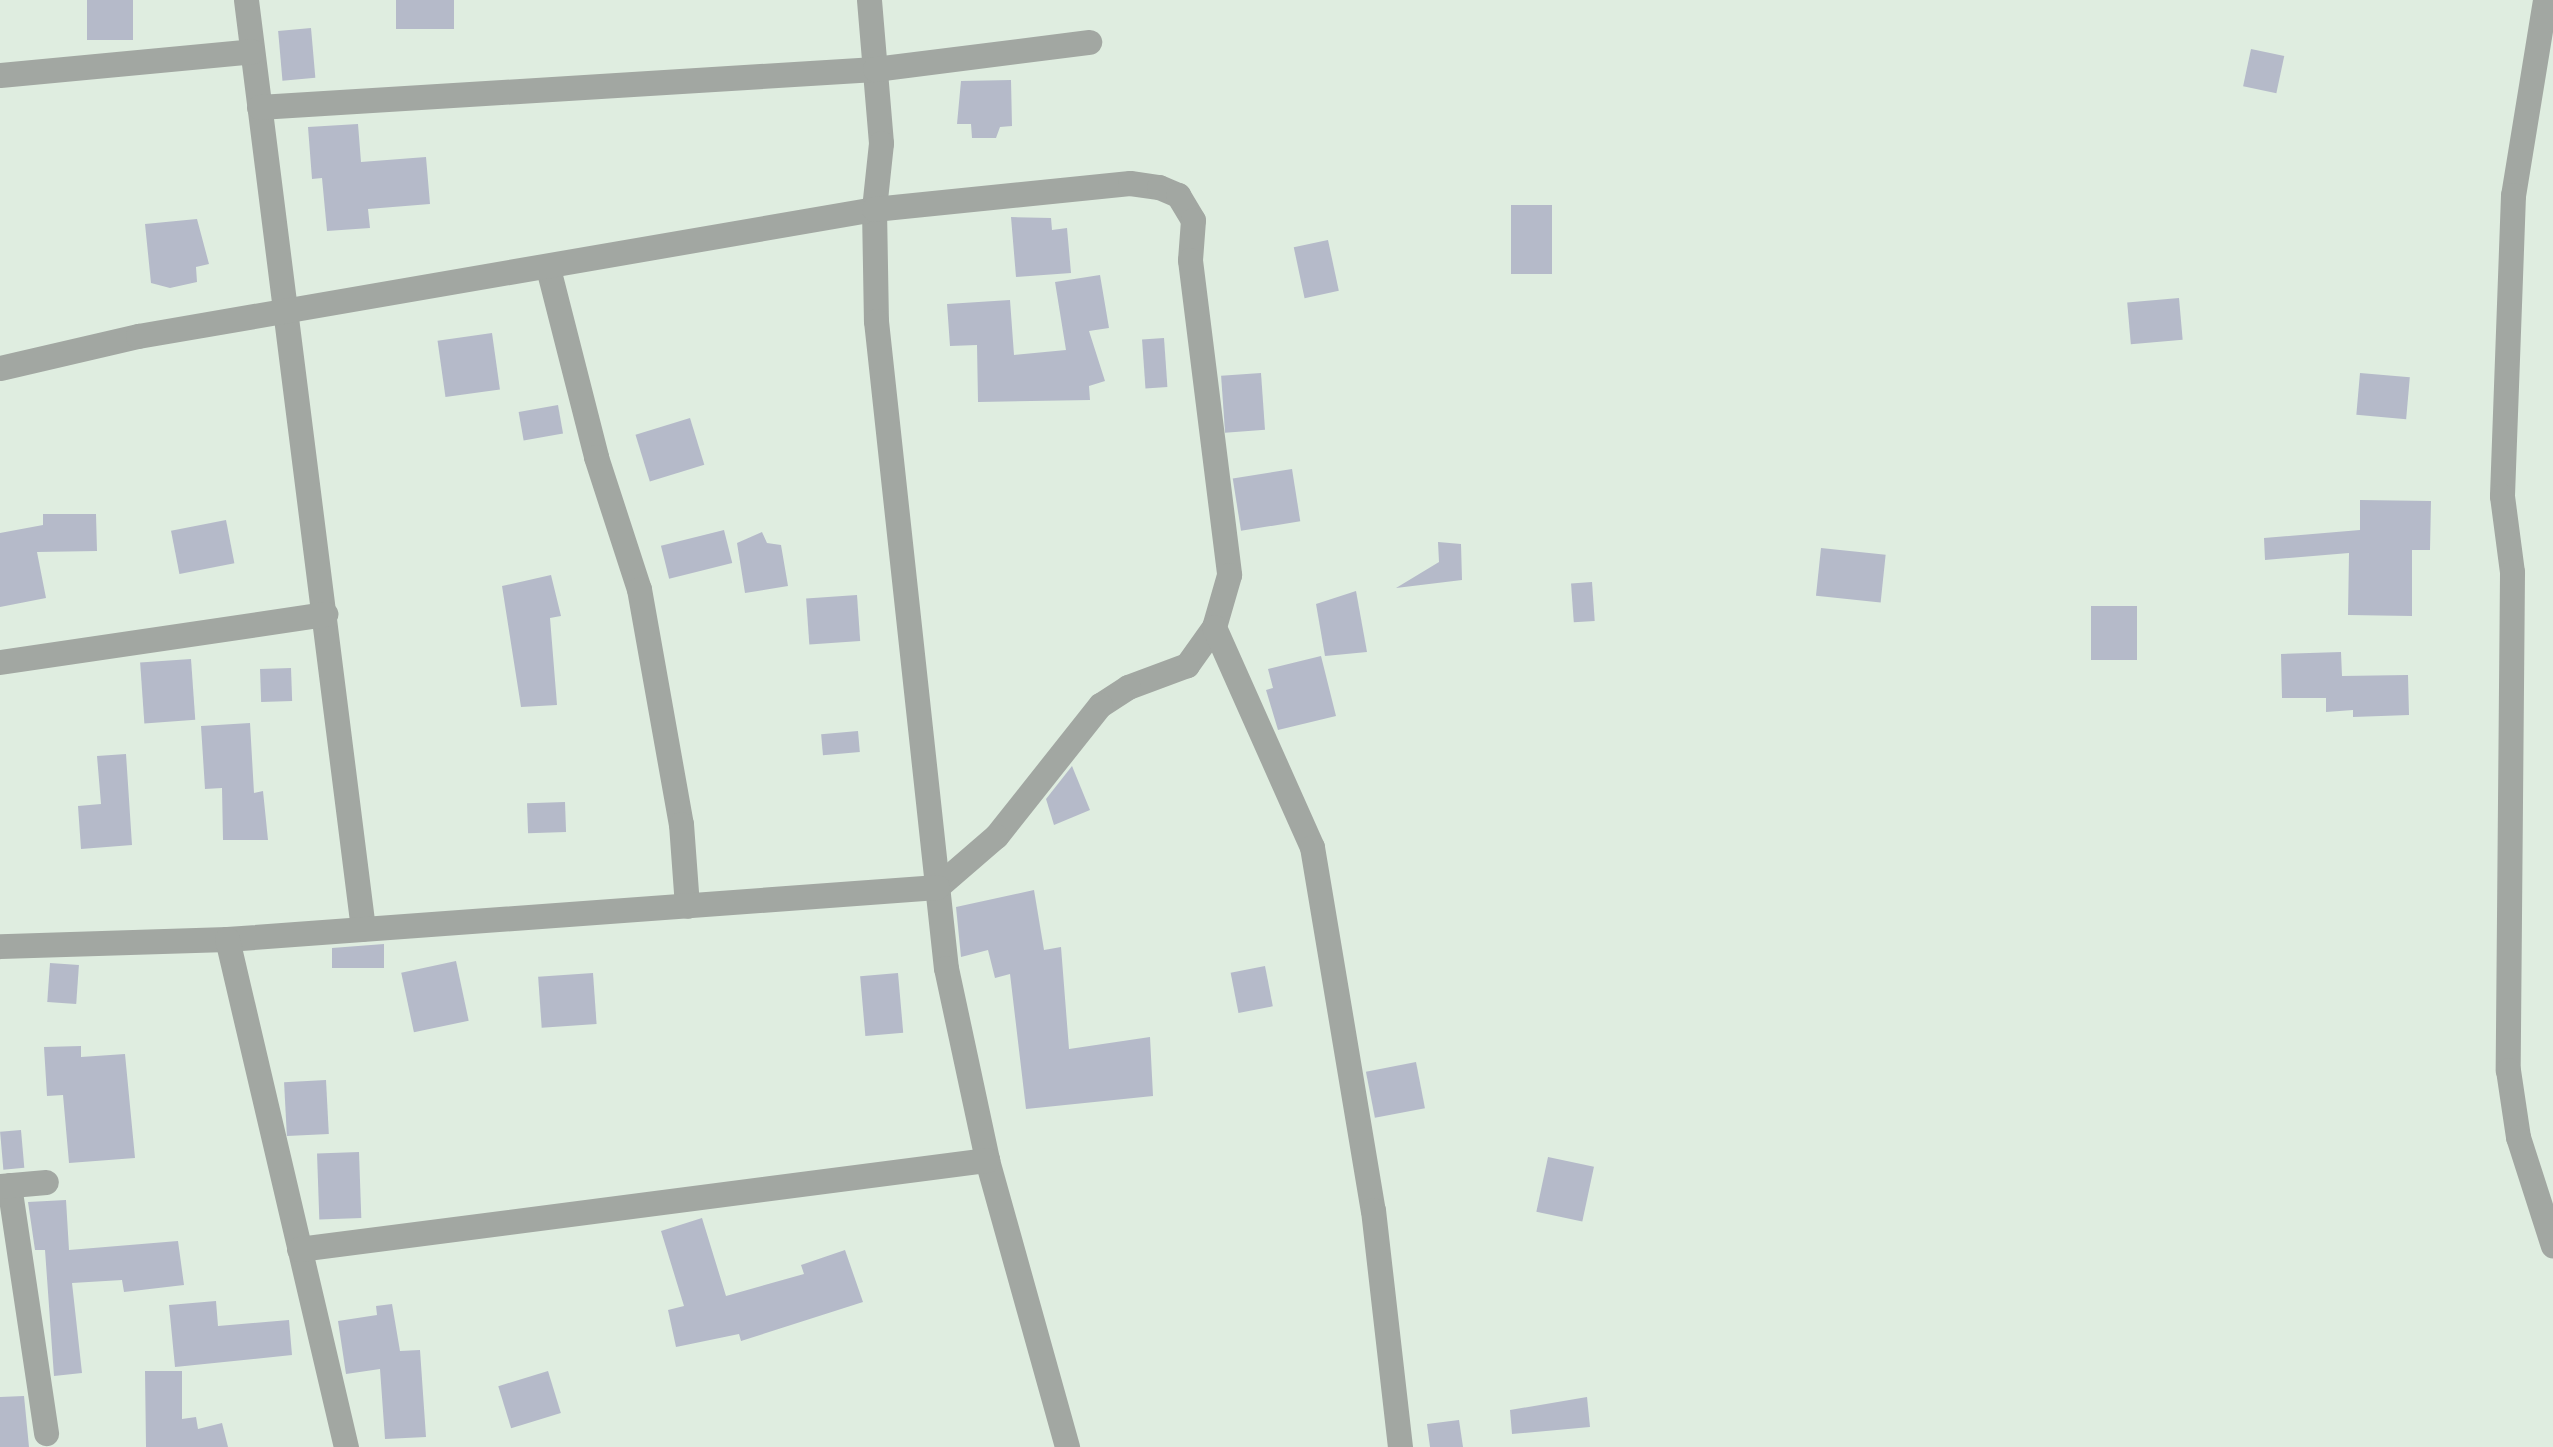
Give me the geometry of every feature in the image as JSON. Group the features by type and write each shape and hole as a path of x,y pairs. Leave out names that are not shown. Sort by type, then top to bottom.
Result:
{"street":[{"path":"246,0 363,929"},
{"path":"870,0 882,142 874,210 876,321 946,968 987,1160 1066,1447"},
{"path":"2545,0 2513,196 2502,496 2512,572 2508,1070 2518,1137 2553,1246"},
{"path":"259,107 875,69 1089,42"},
{"path":"0,75 252,51"},
{"path":"0,368 138,336 286,316 874,210 1130,183 1178,195 1193,220 1190,260 1229,574 1214,627 1187,665 1128,686 1100,705 996,836 937,887 226,939 0,946"},
{"path":"548,268 612,513 639,589 681,824 687,906"},
{"path":"0,662 325,614"},
{"path":"1214,627 1312,847 1373,1210 1400,1447"},
{"path":"226,939 346,1447"},
{"path":"299,1249 987,1160"},
{"path":"46,1182 5,1185 46,1433"}],"building":[{"path":"87,0 133,0 133,40 87,40"},
{"path":"396,0 454,0 454,29 396,29"},
{"path":"311,28 315,78 282,81 278,31"},
{"path":"2251,49 2284,56 2276,93 2243,86"},
{"path":"1011,80 1012,126 1000,127 996,138 972,138 971,124 957,124 961,81"},
{"path":"358,124 361,162 426,157 430,204 368,209 370,228 327,231 322,178 312,179 308,127"},
{"path":"1511,205 1552,205 1552,274 1511,274"},
{"path":"1011,217 1051,218 1052,230 1067,228 1071,273 1016,277"},
{"path":"197,219 209,264 196,267 197,282 170,288 151,283 145,224"},
{"path":"1328,240 1339,291 1305,298 1294,247"},
{"path":"1100,275 1109,328 1089,331 1105,381 1089,386 1090,400 978,402 977,345 950,346 947,304 1010,300 1014,355 1066,350 1055,282"},
{"path":"2179,298 2183,340 2131,344 2127,303"},
{"path":"492,333 500,389 445,397 438,341"},
{"path":"1164,338 1167,387 1145,388 1142,340"},
{"path":"1261,373 1265,430 1225,433 1221,376"},
{"path":"2360,373 2410,377 2406,419 2356,415"},
{"path":"558,405 563,434 524,441 519,412"},
{"path":"690,418 704,465 650,482 635,435"},
{"path":"1292,469 1300,521 1241,531 1233,478"},
{"path":"2360,500 2431,501 2430,550 2412,550 2412,616 2348,615 2349,553 2265,560 2264,538 2360,530"},
{"path":"43,514 96,514 97,551 37,552 46,598 0,607 0,533 43,525"},
{"path":"226,520 234,563 179,574 171,531"},
{"path":"724,530 732,563 669,579 661,546"},
{"path":"762,532 767,543 781,545 788,586 745,593 737,543"},
{"path":"1438,542 1461,544 1462,580 1396,588 1439,562"},
{"path":"1821,548 1886,555 1881,603 1816,596"},
{"path":"551,575 561,616 550,618 557,705 521,707 502,586"},
{"path":"1592,582 1595,621 1574,622 1571,583"},
{"path":"1356,591 1367,652 1325,656 1316,604"},
{"path":"857,595 860,641 809,644 806,599"},
{"path":"2091,606 2137,606 2137,660 2091,660"},
{"path":"2341,652 2342,676 2408,675 2409,715 2353,717 2353,710 2326,712 2326,698 2282,698 2281,654"},
{"path":"1321,656 1336,716 1278,730 1266,690 1273,688 1268,669"},
{"path":"191,659 195,720 144,723 140,663"},
{"path":"291,668 292,701 261,702 260,669"},
{"path":"250,723 254,793 263,791 268,840 223,840 222,788 205,789 201,726"},
{"path":"858,731 860,752 823,755 821,734"},
{"path":"126,754 132,845 81,849 78,806 101,804 97,756"},
{"path":"1072,766 1090,810 1054,825 1046,799"},
{"path":"565,802 566,832 528,833 527,803"},
{"path":"1034,890 1044,950 1061,947 1069,1049 1150,1037 1153,1096 1026,1109 1010,974 995,978 988,950 961,957 956,907"},
{"path":"384,944 384,968 332,968 332,948"},
{"path":"456,961 469,1021 414,1032 401,973"},
{"path":"50,963 79,965 76,1004 47,1002"},
{"path":"1265,966 1273,1006 1238,1013 1231,973"},
{"path":"593,973 597,1024 542,1028 538,977"},
{"path":"898,973 903,1033 865,1036 860,976"},
{"path":"81,1046 81,1057 125,1054 135,1158 69,1163 63,1095 47,1096 44,1047"},
{"path":"1416,1062 1425,1108 1375,1118 1366,1072"},
{"path":"326,1080 329,1134 287,1136 284,1082"},
{"path":"21,1130 24,1168 3,1170 0,1132"},
{"path":"359,1152 361,1218 319,1219 317,1153"},
{"path":"1548,1157 1594,1167 1582,1222 1536,1212"},
{"path":"66,1200 69,1250 178,1241 184,1285 124,1292 122,1280 72,1283 82,1373 54,1376 45,1250 35,1250 28,1202"},
{"path":"702,1218 726,1296 804,1274 801,1265 845,1250 863,1302 741,1341 739,1334 676,1347 668,1310 684,1306 661,1231"},
{"path":"216,1301 218,1326 289,1320 292,1355 175,1367 169,1305"},
{"path":"392,1304 400,1351 420,1350 426,1437 385,1439 380,1369 346,1374 338,1321 377,1315 376,1306"},
{"path":"145,1371 182,1371 182,1419 196,1417 198,1429 222,1423 228,1447 146,1447"},
{"path":"548,1371 561,1413 511,1428 498,1386"},
{"path":"24,1396 29,1447 0,1447 0,1397"},
{"path":"1587,1397 1590,1427 1512,1434 1510,1410"},
{"path":"1459,1420 1463,1447 1430,1447 1427,1424"}]}
